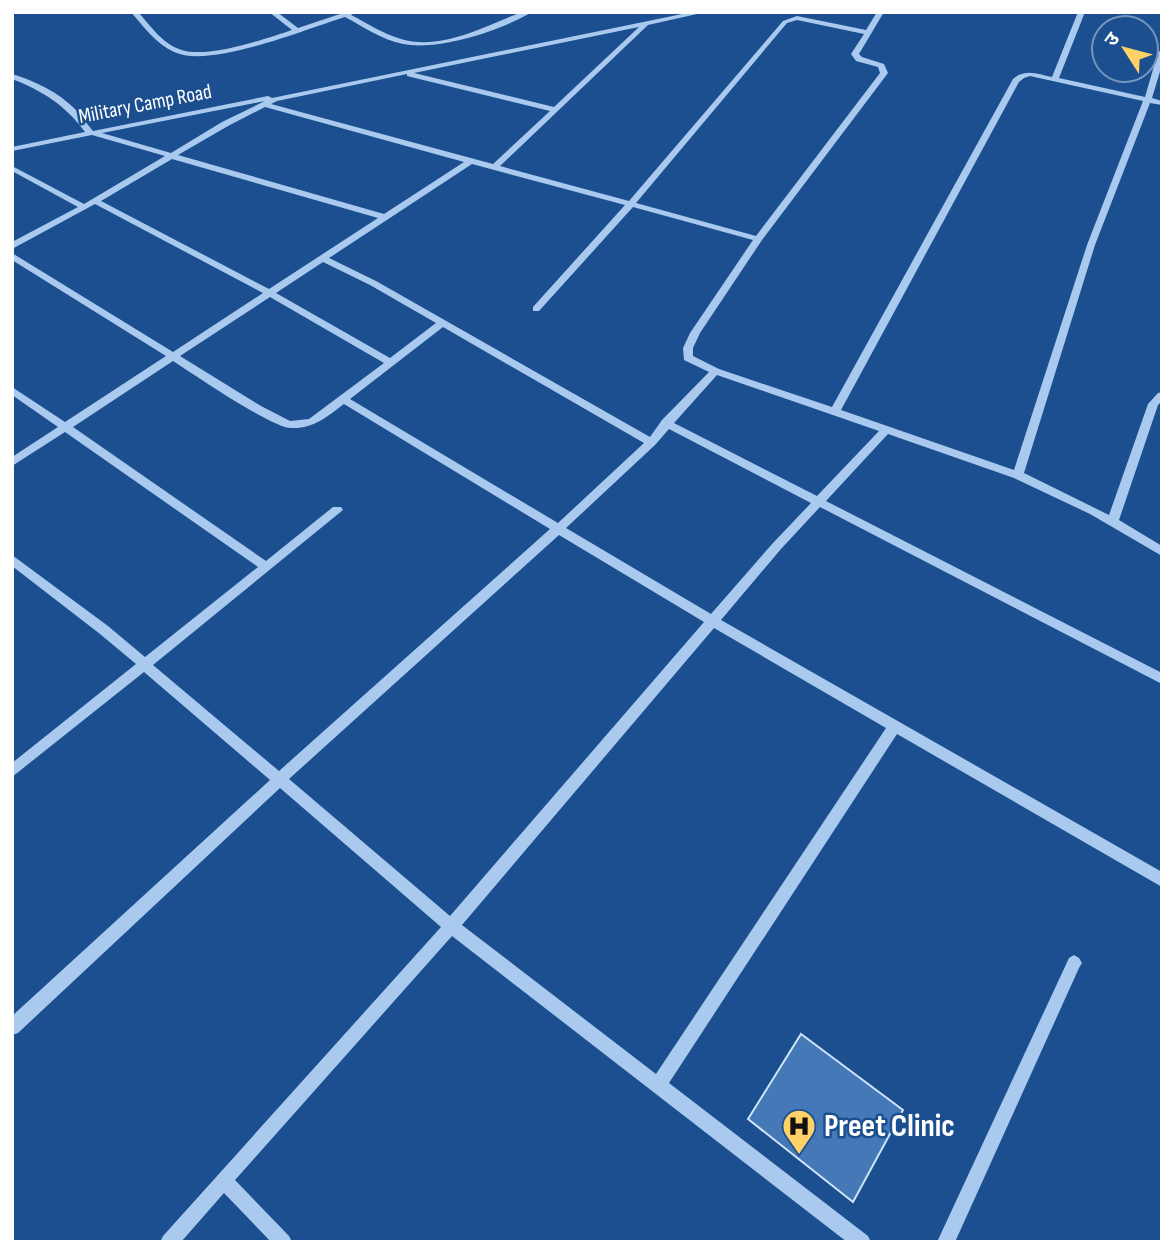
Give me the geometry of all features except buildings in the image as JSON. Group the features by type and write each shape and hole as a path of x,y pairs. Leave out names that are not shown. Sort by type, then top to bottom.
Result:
{"street":[{"path":"134,12 173,49 189,54 216,52 349,13 395,40 417,44 453,39 529,12"},
{"path":"272,12 295,29"},
{"path":"12,246 262,104 285,95 703,12"},
{"path":"881,12 867,32 856,56 881,66 884,73 758,239 688,348 688,358 715,370 1018,475 1073,500 1162,552"},
{"path":"1055,78 1082,12"},
{"path":"536,309 631,204 787,20 797,18 867,32"},
{"path":"495,167 645,25"},
{"path":"1018,475 1091,245 1147,99 1162,52"},
{"path":"403,72 555,110"},
{"path":"836,411 1021,76 1030,74 1055,78 1162,103"},
{"path":"12,76 53,94 70,106 89,132 385,217"},
{"name":"Military Camp Road","path":"12,149 285,95"},
{"path":"262,104 758,239"},
{"path":"12,462 471,161"},
{"path":"12,168 84,207"},
{"path":"95,201 269,293 392,363"},
{"path":"12,256 170,357 289,425 311,422 442,323"},
{"path":"322,258 373,283 651,442"},
{"path":"12,1027 279,780 559,528 651,442 715,370"},
{"path":"12,390 266,567"},
{"path":"1112,523 1153,404 1162,395"},
{"path":"343,400 712,621 1162,880"},
{"path":"666,424 1162,679"},
{"path":"169,1242 452,926 712,621 886,430"},
{"path":"12,771 337,510"},
{"path":"12,559 145,665 452,926 862,1242"},
{"path":"658,1085 895,726"},
{"path":"946,1242 1074,963"},
{"path":"223,1180 283,1242"}],"place":[{"name":"Preet Clinic","path":"799,1156"}]}
